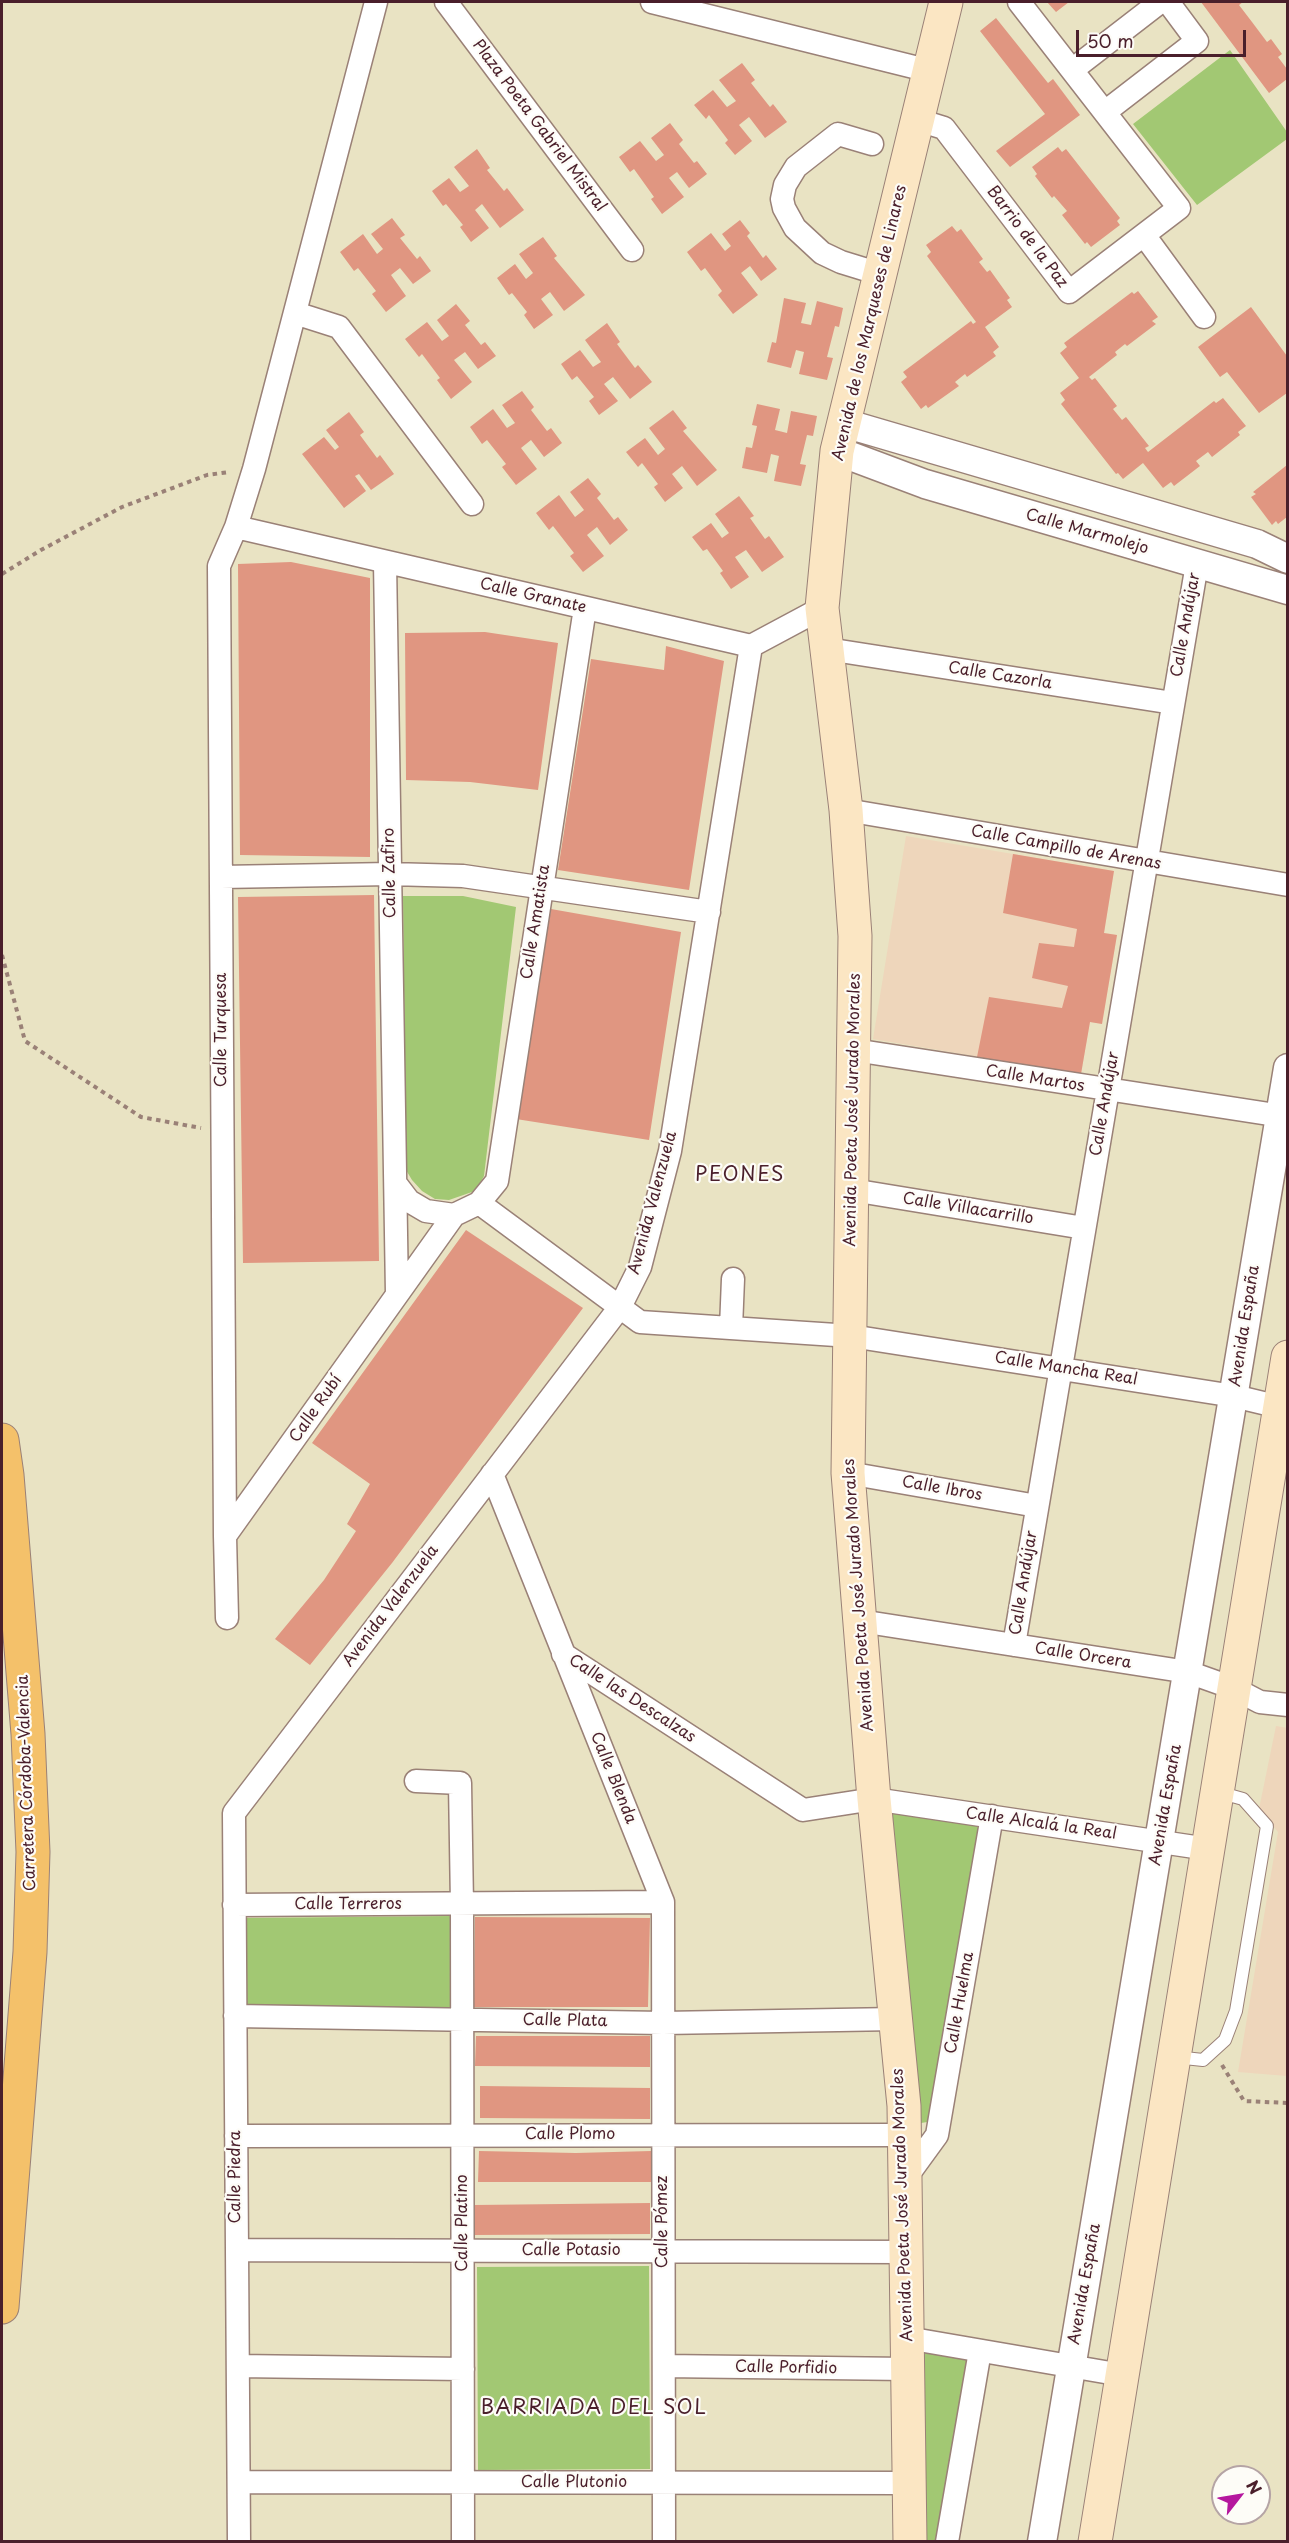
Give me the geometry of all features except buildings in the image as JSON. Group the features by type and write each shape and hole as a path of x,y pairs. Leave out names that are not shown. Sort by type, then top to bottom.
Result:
{"highway":[{"name":"Carretera Córdoba-Valencia","path":"2,1440 7,1475 28,1734 33,1852 30,1952 2,2307"}],"main road":[{"name":"Avenida de los Marqueses de Linares","path":"827,649 822,608 841,437 946,2"},
{"name":"Avenida Poeta José Jurado Morales","path":"827,649 846,810 855,936 848,1473 874,1799 896,2019 904,2135 910,2541"},
{"path":"1095,2541 1233,1688 1283,1408 1287,1357"}],"street":[{"name":"Calle Turquesa","path":"225,1536 219,566 236,527 254,469 376,2"},
{"name":"Plaza Poeta Gabriel Mistral","path":"446,2 632,250"},
{"path":"652,2 930,71"},
{"name":"Barrio de la Paz","path":"918,120 944,128 1069,292 1179,208 1019,2"},
{"path":"1072,70 1160,2"},
{"path":"1105,112 1197,41 1168,2"},
{"path":"872,144 838,134 796,167 785,185 782,204 795,228 822,253 841,262 880,274"},
{"path":"1144,235 1204,317"},
{"path":"295,313 339,327 472,504"},
{"path":"841,437 930,448 1262,547 1287,559"},
{"name":"Calle Marmolejo","path":"841,437 916,481 1287,590"},
{"path":"916,481 910,474 908,464 916,453 930,448"},
{"name":"Calle Granate","path":"236,527 751,646"},
{"path":"1258,581 1269,578 1273,571 1270,557 1262,547"},
{"name":"Calle Zafiro","path":"385,561 397,1294"},
{"name":"Calle Andújar","path":"1014,1645 1197,564"},
{"name":"Calle Amatista","path":"454,1215 479,1203 496,1181 585,608"},
{"path":"751,646 822,608"},
{"name":"Avenida Valenzuela","path":"234,1813 620,1307 640,1267 670,1151 751,646"},
{"name":"Calle Cazorla","path":"827,649 1173,703"},
{"name":"Calle Campillo de Arenas","path":"846,810 1287,885"},
{"path":"221,877 390,874 463,876 709,912"},
{"name":"Calle Martos","path":"854,1050 1283,1116"},
{"name":"Avenida España","path":"1042,2541 1283,1116 1287,1068"},
{"path":"396,1184 409,1200 426,1211 454,1215"},
{"name":"Calle Villacarrillo","path":"852,1190 1084,1228"},
{"name":"Calle Mancha Real","path":"479,1203 640,1322 851,1336 1234,1396 1283,1408"},
{"name":"Calle Rubí","path":"225,1536 454,1215"},
{"path":"731,1328 733,1278"},
{"name":"Calle Ibros","path":"848,1473 1036,1506"},
{"name":"Calle las Descalzas","path":"492,1474 563,1654 803,1810 874,1799"},
{"path":"225,1536 227,1618"},
{"name":"Calle Orcera","path":"860,1621 1188,1672 1233,1688 1260,1702 1287,1705"},
{"name":"Calle Blenda","path":"563,1654 663,1902"},
{"path":"416,1781 460,1783 462,1905"},
{"name":"Calle Alcalá la Real","path":"874,1799 1208,1849"},
{"name":"Calle Piedra","path":"234,1813 239,2541"},
{"name":"Calle Huelma","path":"905,2179 937,2135 992,1816"},
{"name":"Calle Terreros","path":"234,1905 663,1902"},
{"name":"Calle Pómez","path":"663,1902 664,2541"},
{"name":"Calle Platino","path":"462,1905 463,2541"},
{"name":"Calle Plata","path":"235,2016 663,2023 896,2019"},
{"name":"Calle Plomo","path":"236,2136 904,2135"},
{"name":"Calle Potasio","path":"237,2250 906,2252"},
{"path":"947,2541 980,2351"},
{"path":"907,2353 980,2351 1122,2375"},
{"name":"Calle Porfidio","path":"664,2366 907,2353"},
{"path":"238,2366 463,2369"},
{"name":"Calle Plutonio","path":"239,2482 909,2483"}],"lane":[{"path":"1174,2057 1203,2060 1225,2040 1236,2011 1267,1826 1243,1799 1217,1792"}],"path":[{"path":"2,574 41,550 122,507 207,475 254,469"},
{"path":"2,955 25,1041 141,1117 201,1128"},
{"path":"1213,2051 1244,2101 1287,2103"}],"shaded area":[{"path":"906,836 1114,871 1104,933 1117,935 1102,1024 1090,1022 1081,1074 873,1039"},
{"path":"1276,1726 1288,1728 1287,2076 1238,2072 1278,1832 1259,1809"}],"green space":[{"path":"1230,50 1287,132 1287,139 1197,205 1133,124"},
{"path":"403,896 463,896 516,907 484,1176 472,1192 449,1200 435,1199 422,1191 406,1170"},
{"path":"888,1807 985,1823 940,2120 921,2123"},
{"path":"452,1916 451,2010 245,2008 246,1918"},
{"path":"649,2266 650,2469 478,2470 477,2267"},
{"path":"972,2349 939,2541 925,2541 922,2350"}],"district":[{"name":"PEONES","path":"740,1175"},
{"name":"BARRIADA DEL SOL","path":"594,2408"}]}
